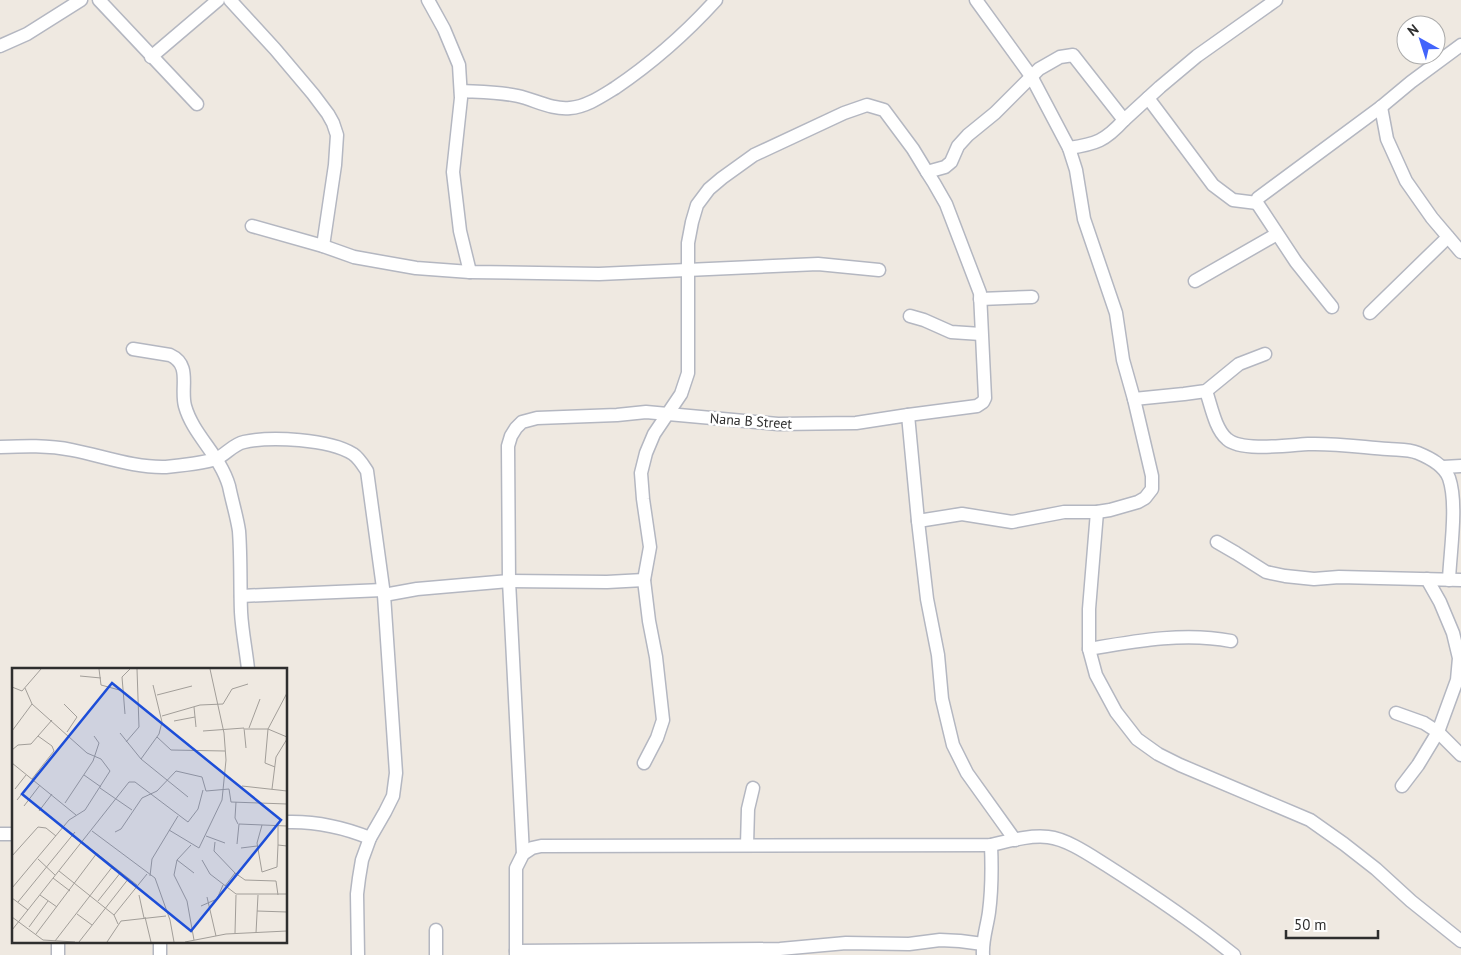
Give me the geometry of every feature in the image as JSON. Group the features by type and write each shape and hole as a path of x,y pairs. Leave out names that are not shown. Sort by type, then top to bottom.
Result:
{"street":[{"path":"0,46 27,34 81,0"},
{"path":"99,0 197,104"},
{"path":"151,57 218,0"},
{"path":"230,0 307,87 333,123 336,135 335,165 323,246"},
{"path":"428,0 444,29 459,65 461,98 453,172 460,231 470,272"},
{"path":"461,91 490,92 516,96 557,108 571,108 590,102 636,74 675,41 716,0"},
{"path":"918,521 962,514 1012,522 1064,512 1096,512 1138,502 1145,498 1152,489 1152,476 1123,360 1116,313 1084,219 1076,170 1069,148 1031,76 976,0"},
{"path":"1069,148 1099,142 1112,133 1148,98 1197,56 1276,0"},
{"path":"1257,203 1258,198 1461,45"},
{"path":"927,172 945,167 951,162 958,146 968,135 995,113 1038,69 1060,57 1073,55 1124,120"},
{"path":"1148,98 1213,185 1233,200 1257,203"},
{"path":"644,763 658,738 663,720 656,657 644,580 650,547 641,473 646,453 654,434 681,394 688,373 688,242 697,205 709,189 754,155 844,113 867,105 884,110 913,149 946,204 980,293 981,334 951,332 930,322 910,316"},
{"path":"1381,107 1387,139 1406,181 1432,218 1461,252"},
{"path":"1257,203 1296,262 1332,307"},
{"path":"252,226 323,246 354,257 416,268 470,272 600,274 818,264 879,270"},
{"path":"1195,282 1277,234"},
{"path":"1370,313 1448,237"},
{"path":"980,299 1032,297"},
{"name":"Nana B Street","path":"509,581 508,446 511,436 522,422 537,418 646,412 778,424 856,423 908,414 977,406 983,402 984,398 981,334"},
{"path":"133,348 170,355 180,361 183,366 186,406 193,425 217,459 228,484 239,529 241,613 248,668"},
{"path":"1134,399 1206,391 1240,364 1265,354"},
{"path":"1206,391 1219,430 1227,440 1239,445 1268,447 1311,444 1341,445 1410,451 1429,458 1443,467 1449,478 1453,505 1455,580 1339,577 1314,580 1275,574 1266,572 1217,542"},
{"path":"908,414 927,600 938,655 942,699 953,745 967,773 1014,840"},
{"path":"0,447 38,446 71,449 138,465 166,467 217,459 242,442 264,439 298,440 323,444 350,453 356,457 367,472 384,593 396,773 393,796 370,838 362,860 358,886 358,955"},
{"path":"1443,467 1461,466"},
{"path":"1096,512 1089,609 1089,649 1096,674 1116,712 1137,739 1158,754 1310,820 1376,869 1411,901 1461,941"},
{"path":"241,596 384,593 509,581 607,582 644,580"},
{"path":"1402,786 1418,765 1438,732 1458,680 1459,658 1453,633 1440,602 1427,580"},
{"path":"509,581 523,854 516,868 516,953 780,952 909,949 940,940 960,941 983,949 992,889 991,845"},
{"path":"1089,649 1166,638 1211,638 1230,641"},
{"path":"1396,714 1424,723 1438,732 1461,755"},
{"path":"747,845 748,809 753,788"},
{"path":"288,822 328,824 370,838"},
{"path":"523,854 532,848 541,846 991,845 1014,840 1048,837 1067,843 1130,880 1213,938 1234,955"},
{"path":"436,930 436,955"},
{"path":"58,942 58,955"},
{"path":"160,942 160,955"}]}
